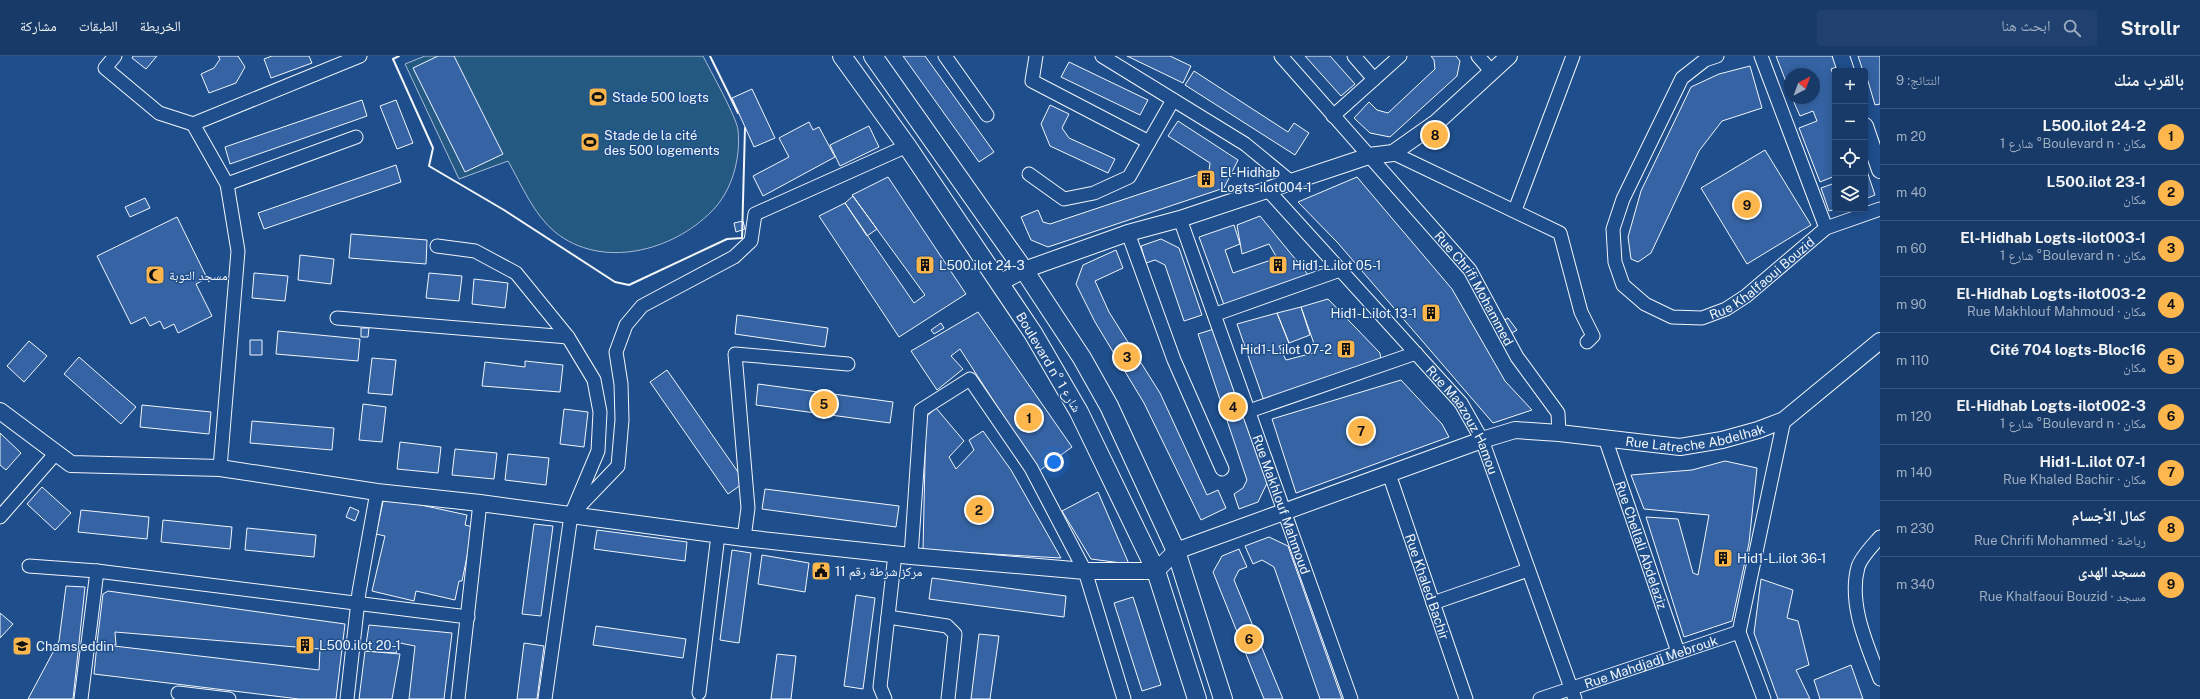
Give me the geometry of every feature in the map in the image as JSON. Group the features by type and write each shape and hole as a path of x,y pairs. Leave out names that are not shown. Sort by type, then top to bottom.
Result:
{"main road":[{"name":"Boulevard n° شارع 1","path":"842,56 907,146 1041,345 1079,412 1156,571 1198,699"},
{"name":"Boulevard n° شارع 1","path":"874,56 1024,270 1082,358 1109,406 1176,551 1223,699"}],"street":[{"path":"115,56 105,68 159,113 193,124 360,56"},
{"path":"945,56 986,115"},
{"path":"1036,56 1032,81 1149,142"},
{"path":"1102,56 1245,144 1290,181"},
{"name":"Rue Chrifi Mohammed","path":"1281,56 1470,270 1517,357 1558,413 1559,433"},
{"path":"1354,56 1374,78"},
{"path":"1333,116 1400,56"},
{"path":"1478,56 1492,72"},
{"path":"999,283 1024,270 1128,233 1180,219 1368,156 1393,153 1437,122 1509,56"},
{"path":"1515,210 1573,56"},
{"name":"Rue Khalfaoui Bouzid","path":"1717,56 1705,60 1682,78 1623,200 1613,230 1615,262 1623,285 1645,304 1672,317 1702,318 1726,308 1746,296 1826,228 1880,209"},
{"path":"1762,56 1826,228"},
{"path":"1841,56 1845,68"},
{"path":"1029,174 1064,199 1094,193 1129,177 1173,100"},
{"path":"193,124 227,184 238,251 220,468"},
{"path":"1868,132 1877,152 1880,170"},
{"path":"227,184 356,137"},
{"path":"571,515 618,466 622,420 621,384 616,352 626,324 642,306 734,257 751,241 755,214 907,146"},
{"path":"1393,153 1515,210 1560,233 1581,312 1593,336 1587,342"},
{"name":"Rue Maazouz Hamou","path":"1267,189 1461,403 1482,440 1574,693"},
{"name":"Rue Makhlouf Mahmoud","path":"1180,219 1216,314 1351,699"},
{"path":"1128,233 1174,360 1222,469"},
{"path":"438,246 475,251 516,273 568,337 594,380 600,412 598,451 571,515 545,699"},
{"path":"1216,314 1340,270"},
{"path":"337,318 568,337"},
{"name":"Rue Latreche Abdelhak","path":"1176,551 1482,440 1515,430 1559,433 1680,447 1722,440 1758,430 1784,420 1880,341"},
{"path":"1249,411 1416,353"},
{"path":"744,538 748,508 735,354 848,364"},
{"path":"911,556 921,410 970,379 1031,468 1085,571 1124,699"},
{"path":"0,411 71,464 220,468 377,492 480,503 718,535 911,556 1085,571 1156,571 1176,551"},
{"path":"1764,699 1739,632 1784,420"},
{"name":"Rue Chellali Abdelaziz","path":"1604,438 1678,652"},
{"path":"0,517 56,453"},
{"name":"Rue Khaled Bachir","path":"1389,474 1466,699"},
{"path":"347,699 358,603 377,492"},
{"path":"458,699 480,503"},
{"path":"699,693 718,535"},
{"path":"1880,537 1858,566 1856,596 1865,641 1880,679"},
{"path":"885,699 880,687 895,554"},
{"path":"30,566 98,571 468,617"},
{"path":"1433,603 1528,570"},
{"path":"81,699 98,571"},
{"path":"888,617 947,626 955,634 948,699"},
{"name":"Rue Mahdjadj Mebrouk","path":"1540,699 1574,693 1678,652 1739,632"},
{"path":"178,693 229,699"}],"shaded area":[{"name":"Stade de la cité des 500 logements","path":"425,56 703,56 728,105 738,130 738,152 734,174 730,184 719,203 696,225 678,236 658,245 636,251 615,253 594,250 574,244 547,225 528,199 508,161 459,179 405,64"}],"building":[{"path":"133,56 157,56 146,69 132,58"},
{"path":"218,56 238,56 245,67 236,83 209,93 201,74 214,68 220,59"},
{"path":"272,56 309,56 312,63 271,78 264,59"},
{"path":"438,56 454,56 503,154 465,172 413,68"},
{"path":"903,56 925,56 994,152 979,162"},
{"path":"1127,56 1170,56 1191,66 1183,83"},
{"path":"1305,56 1330,56 1355,84 1341,96"},
{"path":"1431,56 1456,56 1460,61 1457,76 1390,137 1370,133 1354,118 1369,102 1377,110 1388,113 1435,69 1434,60"},
{"path":"1776,56 1832,56 1837,67 1831,69 1832,177 1820,182 1799,128 1817,121 1813,111 1800,116 1795,104 1820,104 1820,68 1784,68 1784,77"},
{"path":"1858,56 1880,56 1880,104 1875,105 1868,81 1868,68 1862,68"},
{"path":"1069,62 1148,100 1140,115 1061,77"},
{"path":"1750,66 1762,108 1722,121 1699,151 1651,253 1638,262 1631,259 1628,237 1641,191 1691,87 1719,74"},
{"path":"1194,71 1288,132 1294,123 1309,133 1295,155 1185,85"},
{"path":"752,89 775,138 754,147 732,98"},
{"path":"362,100 367,116 230,164 225,147"},
{"path":"396,100 413,143 397,149 380,106"},
{"path":"1050,105 1069,114 1062,128 1069,138 1115,159 1108,173 1050,146 1041,124"},
{"name":"El-Hidhab Logts-ilot004-1","path":"1178,121 1238,160 1224,188 1048,247 1031,240 1021,217 1038,210 1043,222 1050,224 1209,171 1210,163 1168,136"},
{"path":"809,122 813,130 819,127 835,157 763,196 753,176 789,157 779,138"},
{"path":"869,126 879,147 840,166 830,145"},
{"path":"1765,150 1811,225 1747,264 1701,188"},
{"path":"396,165 401,182 264,229 258,213"},
{"path":"1868,174 1875,195 1868,198"},
{"name":"L500.ilot 24-3","path":"888,177 966,294 899,337 819,216 845,203 914,303 925,295 852,195"},
{"name":"Hid1-L.ilot 13-1","path":"1357,177 1452,289 1505,381 1532,410 1493,423 1337,242 1298,202"},
{"path":"1832,184 1832,210 1829,211 1821,188"},
{"path":"853,196 877,229 867,236 845,203"},
{"path":"145,198 150,208 130,217 125,207"},
{"name":"Hid1-L.ilot 05-1","path":"1260,216 1310,277 1224,305 1199,237 1234,225 1240,244 1225,250 1233,273 1277,258 1269,244 1242,254 1237,225"},
{"name":"مسجد التوبة","path":"177,217 207,278 196,284 212,316 178,333 174,324 164,329 160,321 150,326 145,317 131,324 97,256"},
{"path":"743,221 745,229 736,232 734,223"},
{"path":"351,234 427,240 426,264 349,258"},
{"path":"1161,239 1179,248 1202,315 1184,321 1165,265 1155,260 1146,263 1141,246"},
{"path":"1116,250 1123,268 1095,281 1109,312 1160,393 1207,495 1218,490 1226,508 1201,520 1144,403 1095,322 1076,284 1083,265"},
{"path":"300,255 334,259 331,284 298,280"},
{"path":"254,273 288,276 285,301 252,298"},
{"path":"429,273 462,276 459,301 426,298"},
{"path":"474,279 508,283 505,308 472,304"},
{"name":"Hid1-L.ilot 07-2","path":"1328,299 1380,353 1381,361 1264,401 1237,324 1277,313 1289,343 1279,346 1286,360 1317,352 1301,307"},
{"path":"1301,307 1310,335 1289,343 1277,313"},
{"path":"978,312 1072,447 1039,471 960,349 951,356 963,369 937,390 911,351"},
{"path":"737,315 828,328 825,347 735,334"},
{"path":"1508,318 1517,330 1512,333 1503,321"},
{"path":"941,323 944,328 934,334 931,330"},
{"path":"361,328 369,328 368,337 361,337"},
{"path":"1217,328 1268,481 1258,502 1239,509 1234,494 1243,488 1247,480 1198,334"},
{"path":"278,331 360,339 358,361 276,354"},
{"path":"250,340 262,340 262,355 250,355"},
{"path":"29,341 47,356 24,382 7,366"},
{"path":"79,357 136,407 121,424 64,374"},
{"path":"372,358 396,360 392,395 368,393"},
{"path":"525,361 563,365 560,392 482,386 485,362 525,367"},
{"path":"667,370 745,482 728,494 650,382"},
{"path":"1401,380 1442,424 1449,437 1296,493 1272,419"},
{"path":"758,384 893,402 890,423 756,405"},
{"path":"363,404 386,407 382,442 359,440"},
{"path":"142,405 211,412 209,434 140,427"},
{"path":"936,408 964,441 949,457 956,469 974,450 969,440 983,431 1011,470 1061,558 923,550 926,417"},
{"path":"564,409 588,412 584,447 560,444"},
{"path":"252,421 334,428 332,450 250,443"},
{"path":"0,433 21,453 6,470 0,465"},
{"path":"400,442 441,447 438,473 397,469"},
{"path":"455,449 497,453 494,479 452,475"},
{"path":"508,454 549,458 546,485 505,480"},
{"name":"Hid1-L.ilot 36-1","path":"1725,461 1757,468 1749,543 1732,621 1684,637 1646,517 1678,519 1693,573 1698,575 1709,515 1644,509 1631,475 1692,470"},
{"path":"42,487 71,513 55,530 27,504"},
{"path":"765,489 899,506 896,527 762,509"},
{"path":"1098,492 1129,564 1091,559 1062,511"},
{"path":"384,497 467,515 465,525 473,527 462,581 459,581 455,600 416,591 414,601 372,591 385,536 376,534"},
{"path":"350,507 359,511 355,521 346,517"},
{"path":"81,510 149,517 147,539 78,532"},
{"path":"163,520 232,527 230,549 161,542"},
{"path":"534,524 553,526 541,616 522,614"},
{"path":"247,528 316,535 314,557 245,550"},
{"path":"597,530 687,542 685,561 594,549"},
{"path":"1269,537 1288,546 1342,699 1320,699 1274,567 1262,560 1253,564 1245,546"},
{"path":"1239,549 1247,567 1239,570 1234,580 1283,699 1264,699 1213,572 1222,556"},
{"path":"732,550 751,553 739,643 720,640"},
{"path":"762,555 809,563 805,592 758,584"},
{"path":"932,578 1066,596 1064,617 929,599"},
{"path":"1761,579 1793,590 1787,618 1798,621 1809,665 1796,670 1810,699 1778,699 1754,633"},
{"path":"66,586 85,587 73,699 28,699 59,641"},
{"name":"L500.ilot 20-1","path":"108,591 345,624 336,699 299,699 94,674 97,644 319,670 320,649 115,632 116,645 97,643 103,594"},
{"path":"856,595 875,598 863,689 844,686"},
{"path":"1133,597 1161,685 1142,691 1114,603"},
{"path":"0,613 13,624 0,638"},
{"path":"369,625 452,633 444,699 409,699 415,646 400,643 396,653 365,651"},
{"path":"596,626 686,639 683,658 593,645"},
{"path":"979,634 999,636 990,699 971,699"},
{"path":"524,643 544,646 537,699 517,699"},
{"path":"365,651 400,654 392,699 359,699"},
{"path":"777,654 796,656 791,699 771,699"},
{"path":"1851,665 1863,699 1820,699 1814,680"}],"wall":[{"path":"399,56 393,59 433,148 429,166 504,210 615,282 629,285 727,239 742,238 745,128"},
{"path":"710,56 738,113"}],"place":[{"name":"Stade 500 logts","path":"598,97"},
{"name":"كمال الأجسام","path":"1435,135"},
{"name":"Stade de la cité des 500 logements","path":"590,142"},
{"name":"El-Hidhab Logts-ilot004-1","path":"1206,179"},
{"name":"مسجد الهدى","path":"1747,205"},
{"name":"L500.ilot 24-3","path":"925,265"},
{"name":"Hid1-L.ilot 05-1","path":"1278,265"},
{"name":"مسجد التوبة","path":"155,275"},
{"name":"Hid1-L.ilot 13-1","path":"1431,313"},
{"name":"Hid1-L.ilot 07-2","path":"1346,349"},
{"name":"El-Hidhab Logts-ilot003-1","path":"1127,357"},
{"name":"Cité 704 logts-Bloc16","path":"824,404"},
{"name":"El-Hidhab Logts-ilot003-2","path":"1233,407"},
{"name":"L500.ilot 24-2","path":"1029,418"},
{"name":"Hid1-L.ilot 07-1","path":"1361,431"},
{"name":"L500.ilot 23-1","path":"979,510"},
{"name":"Hid1-L.ilot 36-1","path":"1723,558"},
{"name":"مركز شرطة رقم 11","path":"821,571"},
{"name":"El-Hidhab Logts-ilot002-3","path":"1249,639"},
{"name":"L500.ilot 20-1","path":"305,645"},
{"name":"Chams eddin","path":"22,646"}]}
